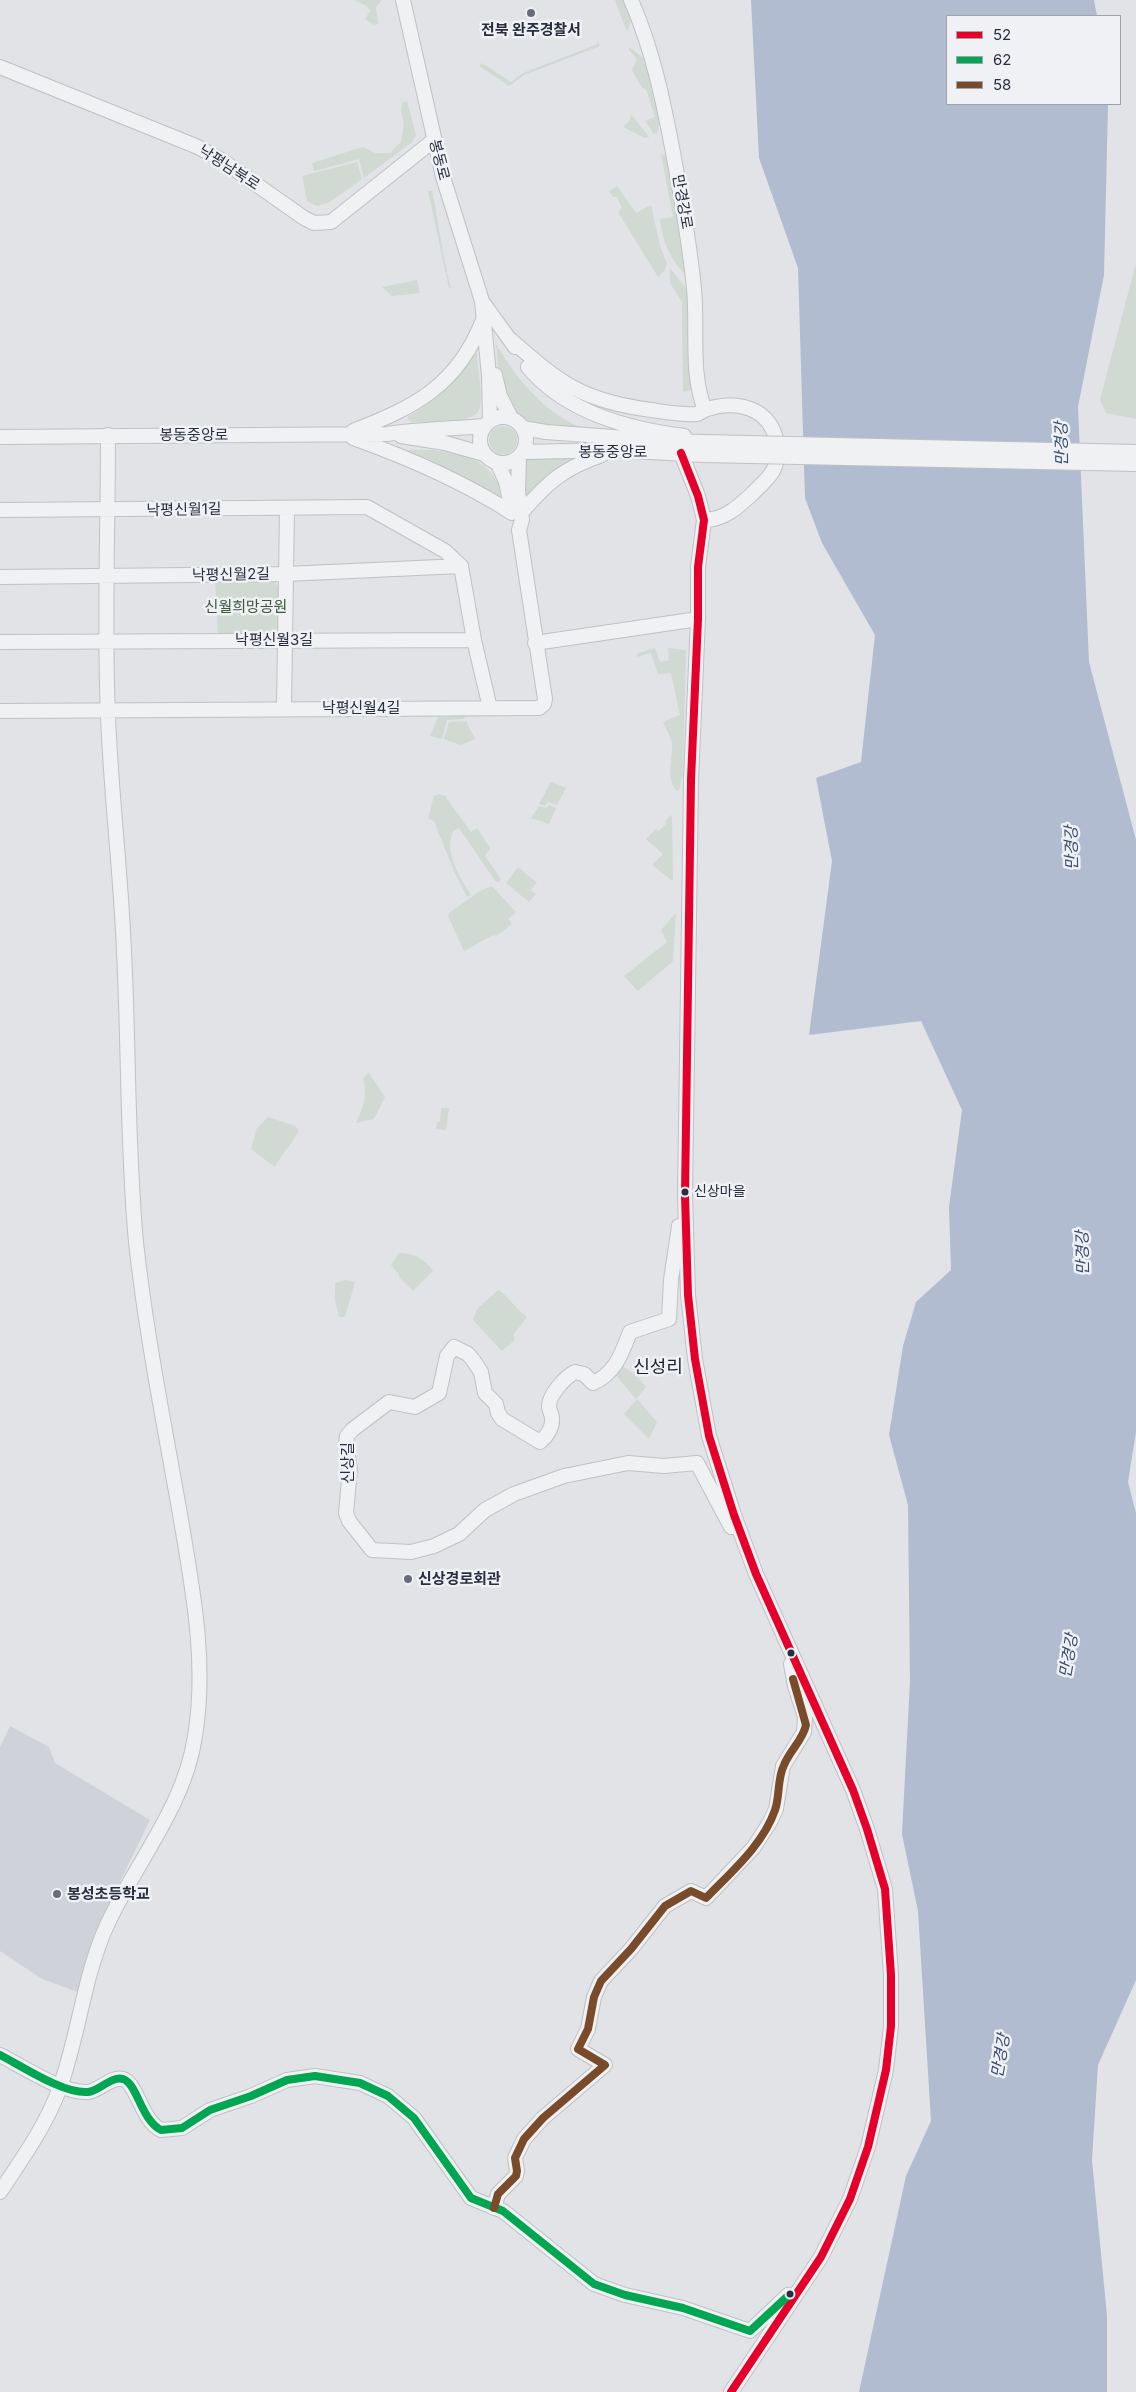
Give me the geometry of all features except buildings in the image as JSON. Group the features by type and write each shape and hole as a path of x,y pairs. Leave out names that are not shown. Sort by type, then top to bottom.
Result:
{"street":[{"name":"봉동로","path":"403,0 443,177 482,301 487,423"},
{"name":"만경강로","path":"631,0 645,37 659,84 684,209 695,294 697,368 702,412"},
{"name":"낙평남북로","path":"0,67 198,147 212,154 289,208 314,223 331,222 434,140"},
{"path":"482,301 494,320 541,368 571,388 596,399 631,408 702,412 723,405 737,406 754,411 766,418 773,428 778,448 773,471 748,497 725,515 715,520 704,520"},
{"name":"봉동로","path":"484,317 492,330 496,382 504,407 511,418"},
{"path":"343,435 404,411 433,391 465,357 477,336 484,317"},
{"path":"512,340 522,358 533,372 568,400 607,419 666,434 690,443 1136,464"},
{"path":"631,408 690,443 1136,452"},
{"path":"702,412 690,443 689,470 704,520 698,567 698,619 691,780 685,1195 688,1295 699,1386 709,1436 734,1515 756,1574 854,1790 873,1846 887,1902 892,1975 889,2046 881,2093 868,2146 840,2220 821,2257 731,2392"},
{"name":"봉동중앙로","path":"0,437 108,434 388,434 420,429 459,429 504,417 511,418"},
{"path":"511,418 523,428 526,436 521,454"},
{"path":"484,454 480,440 487,423"},
{"name":"봉동중앙로","path":"523,428 546,432 690,443"},
{"path":"0,2192 39,2133 61,2086 84,1988 98,1946 120,1898 173,1805 188,1767 196,1736 199,1690 194,1603 144,1303 134,1212 123,926 108,711 108,434"},
{"name":"봉동중앙로","path":"388,434 445,443 484,454 497,462 505,463 521,454 616,450 690,443"},
{"path":"343,435 426,466 481,493 516,513 547,484 567,469 616,450"},
{"name":"낙평신월4길","path":"0,711 539,708 544,704 545,699 519,530 514,522 521,454"},
{"name":"낙평신월4길","path":"497,462 516,513"},
{"name":"낙평신월1길","path":"0,510 367,508 444,550 461,566"},
{"path":"284,709 287,509"},
{"path":"461,566 474,640 490,708"},
{"name":"낙평신월2길","path":"0,577 286,574 461,566"},
{"path":"535,642 698,619"},
{"name":"낙평신월3길","path":"0,642 474,640"},
{"name":"신상길","path":"685,1195 674,1250 670,1319 630,1332 618,1362 600,1380 593,1383 584,1374 575,1372 567,1376 550,1401 551,1428 540,1442 502,1419 496,1404 485,1393 480,1372 473,1360 468,1354 454,1347 447,1356 439,1393 415,1407 389,1402 352,1430 347,1436 346,1444 350,1468 346,1513 349,1521 372,1550 411,1552 434,1546 459,1534 486,1510 514,1494 547,1481 618,1464 664,1466 697,1464 756,1574"},
{"path":"494,2208 498,2194 516,2176 515,2158 524,2140 543,2118 605,2065 578,2049 588,2028 594,1997 601,1981 631,1949 664,1906 684,1892 691,1891 706,1898 754,1847 770,1822 776,1809 783,1766 804,1732 806,1725 795,1686 789,1648"},
{"path":"0,2055 61,2086 85,2092 94,2091 116,2080 123,2079 130,2083 148,2120 161,2130 170,2130 191,2124 210,2110 251,2096 287,2080 316,2076 360,2083 388,2096 414,2118 468,2194 479,2203 510,2216 594,2284 625,2295 683,2308 750,2331 804,2281"}],"shaded area":[{"name":"봉성초등학교","path":"10,1726 49,1747 55,1763 150,1820 94,1935 78,1992 42,1979 0,1951 0,1747"}],"green space":[{"path":"354,0 382,0 376,7 378,24 374,25 365,19 370,11 367,6"},
{"path":"615,0 627,0 633,14 627,32"},
{"path":"597,40 600,46 524,75 509,86 479,66 482,63 511,82 523,73 598,44"},
{"path":"629,47 643,58 652,83 661,115 657,133 654,134 645,121 655,117 646,89 642,88 632,70 637,59 629,50"},
{"path":"407,101 416,135 412,142 364,178 359,159 314,171 312,163 363,147 375,153 390,153 401,142 404,123 401,110 402,103"},
{"path":"631,114 649,137 645,138 623,127 630,120"},
{"path":"661,154 668,157 688,278 668,251 663,236 660,219 673,217"},
{"path":"357,162 362,179 330,202 317,206 307,201 302,176"},
{"path":"617,186 636,213 651,205 660,246 667,264 664,271 658,277 618,212 622,208 617,197 613,197 609,191"},
{"path":"428,191 432,191 451,288 449,288"},
{"path":"1136,263 1136,419 1106,413 1100,400"},
{"path":"670,268 689,292 695,386 692,390 683,392 682,302 670,283"},
{"path":"417,280 420,293 392,296 382,287"},
{"path":"496,344 519,378 548,408 575,425 605,432 565,429 537,424 525,419 514,411 506,401 501,388"},
{"path":"477,352 481,402 476,413 460,421 439,423 412,422 408,420 408,417 449,387"},
{"path":"503,426 513,430 517,440 513,450 503,454 493,450 489,440 493,430"},
{"path":"408,450 433,450 458,454 481,464 497,482 502,502 464,477 410,453"},
{"path":"526,458 569,459 571,461 547,475 528,499 524,500 524,465"},
{"name":"신월희망공원","path":"271,579 278,586 278,626 272,634 218,635 215,580"},
{"path":"655,648 660,662 669,660 668,648 686,650 683,774 679,790 677,791 673,786 670,775 672,744 663,722 680,715 671,673 658,674 651,653 637,657 638,653"},
{"path":"465,716 464,719 447,720 442,739 430,736 438,717"},
{"path":"466,721 475,739 461,745 444,739 449,722"},
{"path":"551,782 566,788 557,805 548,802 545,806 539,804"},
{"path":"439,794 445,796 471,832 477,828 490,848 485,856 501,879 500,882 496,882 459,828 453,831 450,848 454,864 471,895 467,897 454,871 434,821 428,818 434,796"},
{"path":"549,805 556,808 549,824 531,818 539,806 546,808"},
{"path":"671,815 673,881 652,865 663,854 646,839 656,829 659,831 667,823 665,821"},
{"path":"518,867 537,883 530,890 536,894 529,902 506,883"},
{"path":"492,886 516,912 508,919 512,924 496,936 493,935 464,951 448,916 449,913 480,891"},
{"path":"676,913 673,961 638,991 624,976 667,942 661,930"},
{"path":"369,1073 385,1097 374,1119 356,1123 364,1101 363,1078"},
{"path":"441,1108 449,1108 446,1130 436,1129 437,1122 440,1122"},
{"path":"268,1117 295,1126 299,1131 275,1167 251,1149 257,1128"},
{"path":"399,1253 410,1254 419,1258 433,1271 413,1291 399,1277 399,1274 391,1265"},
{"path":"346,1280 355,1282 345,1317 339,1317 335,1300 335,1283"},
{"path":"498,1290 527,1317 513,1335 515,1340 502,1351 473,1320 477,1309"},
{"path":"620,1365 635,1374 646,1387 636,1399 614,1373"},
{"path":"637,1399 657,1422 649,1439 624,1414"}],"water":[{"name":"만경강","path":"751,0 1094,0 1097,15 946,15 946,105 1108,105 1104,275 1078,407 1089,662 1136,840 1136,1432 1128,1482 1136,1513 1136,1980 1098,2065 1092,2160 1107,2316 1107,2392 859,2392 906,2176 931,2121 918,1911 902,1834 910,1681 908,1505 889,1435 903,1346 916,1302 951,1270 949,1207 962,1110 921,1021 809,1035 832,861 816,778 861,762 875,635 822,543 805,498 798,268 759,158"}],"transit line":[{"name":"52","path":"681,453 698,496 704,520 698,567 698,619 691,780 685,1195 688,1295 695,1359 709,1436 734,1515 756,1574 853,1790 867,1829 885,1889 891,1975 891,2026 886,2070 868,2147 850,2199 821,2257 731,2392"},
{"name":"58","path":"494,2208 498,2194 516,2176 515,2158 524,2139 543,2118 605,2065 578,2049 588,2029 594,1997 601,1981 631,1949 665,1906 691,1891 706,1898 736,1868 763,1835 770,1823 777,1805 782,1770 806,1725 793,1679"},
{"name":"62","path":"0,2055 67,2089 88,2092 114,2080 123,2079 132,2087 144,2111 154,2125 161,2130 182,2128 210,2110 251,2096 287,2080 315,2076 360,2083 388,2096 414,2118 471,2198 503,2211 594,2284 625,2295 683,2308 750,2331 790,2294"}],"place":[{"name":"전북 완주경찰서","path":"531,13"},
{"name":"신상마을","path":"685,1192"},
{"name":"신상경로회관","path":"408,1579"},
{"name":"봉성초등학교","path":"57,1894"}],"district":[{"name":"신성리","path":"658,1368"}]}
